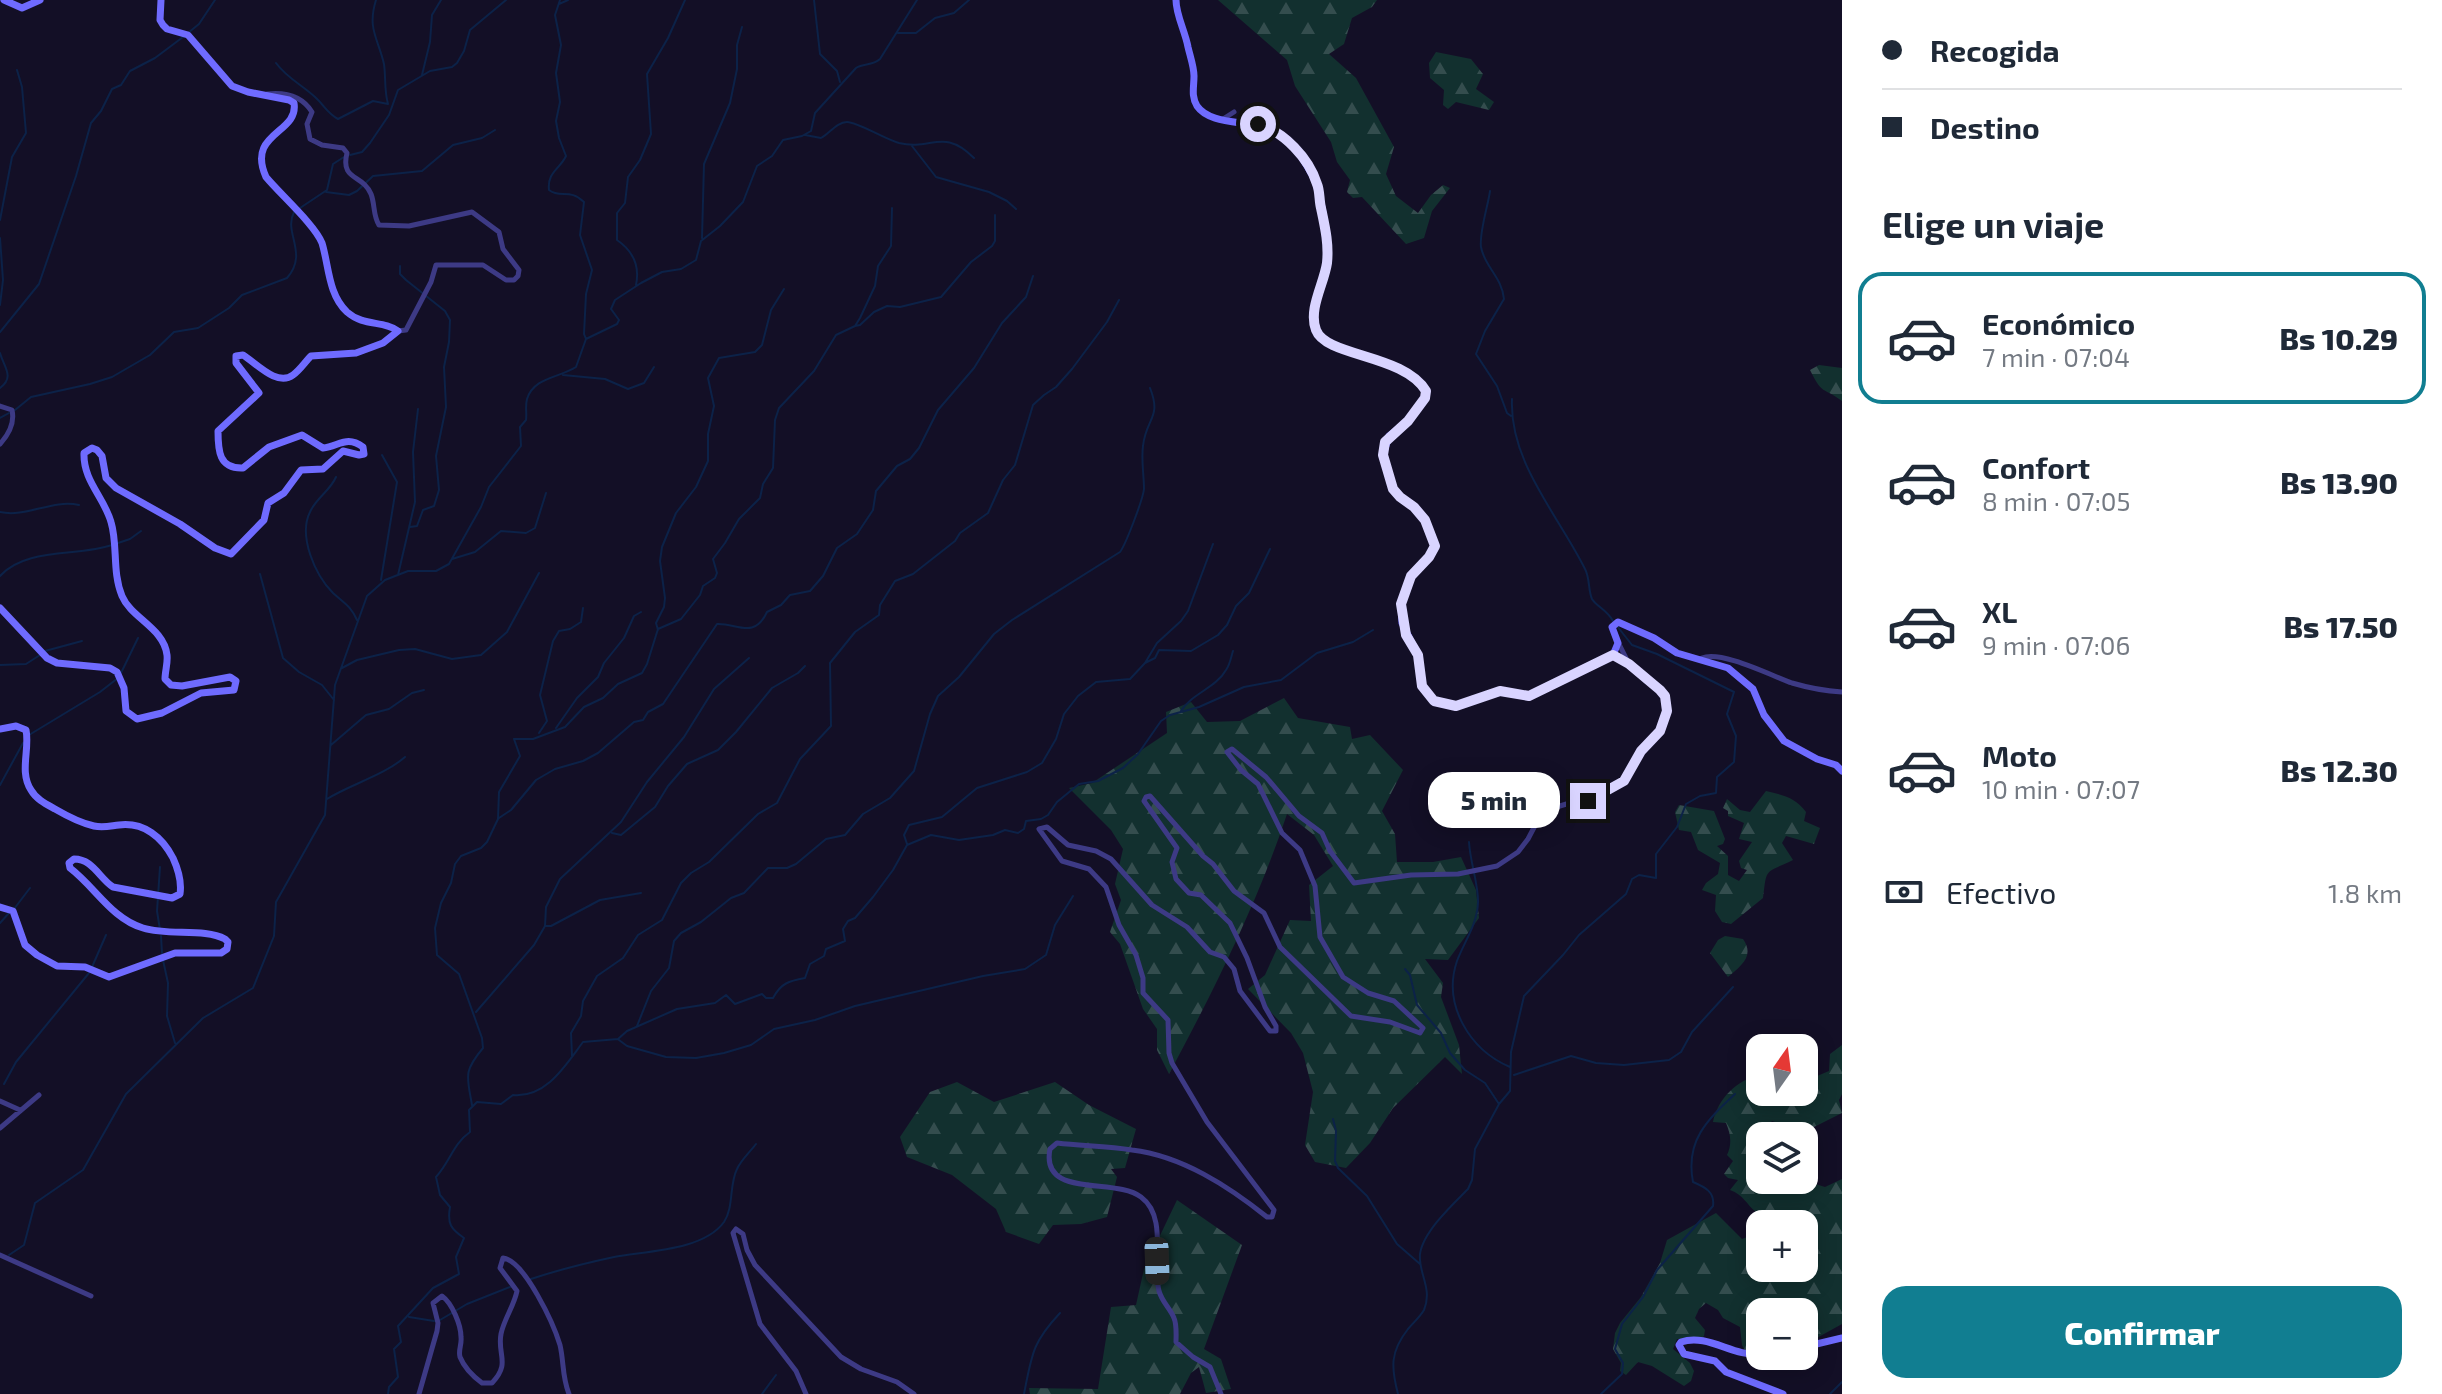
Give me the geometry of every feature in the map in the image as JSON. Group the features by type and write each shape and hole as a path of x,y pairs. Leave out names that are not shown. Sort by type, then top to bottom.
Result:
{"street":[{"path":"4,0 22,8 40,0"},
{"path":"161,0 160,20 167,29 188,35 232,86 289,100 295,107 290,121 263,146 261,166 266,177 321,242 327,273 343,308 367,323 392,326 398,331"},
{"path":"1176,0 1194,74 1192,90 1196,105 1207,115 1258,124 1282,135 1302,158 1318,185 1327,247 1326,270 1313,318 1319,335 1335,347 1389,363 1418,381 1426,391 1425,398 1408,421 1385,442 1383,455 1393,489 1425,520 1435,546 1411,576 1401,604 1402,623 1416,649 1426,694 1434,701 1456,706 1492,691 1529,696 1613,655 1618,643"},
{"path":"0,608 47,658 57,663 110,668 117,672 124,688 126,711 131,717 145,719 201,693 234,690 236,681 230,677 182,686 171,685 165,679 166,650 123,598 117,577 112,525 103,501 93,489 84,453 92,448 97,450 102,456 106,478 116,488 215,548 231,554 264,520 268,503 284,493 301,470 323,469 343,451 364,454 363,447 355,442 345,441 323,448 302,435 269,447 243,468 228,467 223,462 218,431 259,393 236,363 236,356 243,355 273,375 286,378 311,356 364,351 391,338 398,331 406,330 431,282 436,265 483,265 506,280 514,280 519,270 503,249 499,232 472,212 400,227 379,225 371,194 347,172 344,164 347,153 338,146 322,145 310,139 307,124 312,112 308,106 284,93 261,95"},
{"path":"1222,120 1234,112"},
{"path":"0,406 12,410 13,414 10,431 0,444"},
{"path":"1629,664 1612,627 1618,622 1654,638 1677,653 1728,668 1749,684 1764,715 1784,741 1817,759 1836,765 1842,771"},
{"path":"1221,1394 1210,1367 1176,1342 1174,1318 1159,1292 1156,1224 1151,1207 1136,1193 1062,1179 1051,1169 1050,1149 1057,1143 1134,1150 1163,1157 1209,1177 1267,1217 1272,1217 1274,1210 1258,1193 1207,1122 1172,1063 1168,1020 1143,993 1143,978 1136,955 1119,925 1103,882 1089,869 1062,861 1039,829 1047,827 1068,845 1096,851 1111,859 1152,905 1187,927 1204,947 1232,964 1240,991 1270,1031 1276,1031 1230,923 1201,895 1186,891 1176,879 1172,862 1177,848 1144,801 1150,796 1234,891 1264,913 1280,947 1290,958 1351,1016 1390,1022 1420,1033 1423,1028 1421,1024 1409,1017 1394,1001 1368,993 1343,977 1320,937 1315,886 1300,850 1282,833 1258,784 1241,770 1227,752 1232,749 1266,777 1299,816 1322,833 1330,851 1354,883 1411,875 1482,871 1497,866 1518,852 1539,818 1550,809 1588,801 1620,784 1641,751 1660,731 1667,711 1665,696 1629,664 1613,655"},
{"path":"1702,658 1729,659 1793,683 1825,692 1842,692"},
{"path":"0,729 16,726 26,730 26,779 39,799 91,826 133,825 143,828 169,851 181,884 180,894 172,898 121,890 106,883 88,862 74,859 69,863 70,868 106,903 140,928 176,934 213,934 225,939 228,946 221,953 175,953 109,977 85,967 57,966 37,955 25,945 13,911 0,907"},
{"path":"0,1128 39,1095"},
{"path":"0,1101 20,1110"},
{"path":"806,1394 796,1371 760,1324 733,1233 736,1229 743,1234 755,1265 841,1357 861,1369 897,1382 914,1394"},
{"path":"3,1257 91,1296"},
{"path":"419,1394 437,1331 433,1303 442,1296 450,1303 460,1331 462,1361 482,1383 492,1383 499,1375 503,1362 502,1331 517,1291 500,1268 501,1260 506,1258 512,1260 528,1278 551,1324 558,1341 562,1374 569,1394"},
{"path":"1818,1344 1842,1338"},
{"path":"1746,1354 1703,1341 1687,1340 1679,1345 1684,1354 1715,1361 1726,1372 1783,1394"}],"green space":[{"path":"1218,0 1377,0 1372,7 1352,18 1344,44 1329,54 1356,78 1394,147 1386,174 1396,196 1418,213 1443,185 1450,188 1432,211 1424,238 1406,244 1362,197 1353,198 1347,192 1350,180 1337,162 1331,142 1295,86 1287,60"},
{"path":"1436,52 1471,59 1483,74 1476,89 1494,102 1489,110 1456,102 1448,109 1443,105 1444,90 1430,78 1429,63"},
{"path":"1819,365 1842,368 1842,401 1818,384 1810,370"},
{"path":"1284,698 1298,718 1350,727 1352,739 1370,735 1403,770 1382,811 1395,834 1397,862 1433,862 1461,857 1476,890 1479,918 1448,960 1425,959 1443,983 1441,997 1459,1045 1462,1074 1445,1057 1393,1108 1370,1143 1346,1168 1315,1162 1305,1145 1313,1092 1303,1053 1291,1033 1248,989 1265,975 1290,920 1311,921 1309,885 1333,866 1314,835 1287,814 1234,946 1169,1074 1157,1050 1157,1029 1143,1009 1120,944 1110,932 1121,900 1115,884 1123,849 1111,830 1069,788 1092,783 1167,733 1166,712 1191,702 1207,722 1240,721"},
{"path":"1766,791 1797,803 1806,812 1804,821 1820,828 1814,844 1786,836 1782,843 1793,860 1769,873 1763,898 1731,924 1722,922 1715,911 1716,895 1702,890 1718,874 1720,863 1698,850 1691,832 1679,830 1675,812 1679,805 1714,811 1725,839 1723,844 1717,846 1728,856 1728,875 1739,881 1747,870 1741,868 1739,861 1752,842 1739,839 1744,823 1728,816 1728,811 1723,808 1727,799 1740,810 1750,812"},
{"path":"1725,936 1743,939 1748,951 1745,960 1728,977 1710,953 1718,940"},
{"path":"1842,1045 1842,1094 1839,1100 1842,1113 1818,1125 1818,1122 1746,1122 1746,1194 1818,1194 1818,1185 1825,1187 1842,1179 1842,1324 1818,1337 1818,1298 1746,1298 1746,1352 1740,1327 1723,1318 1718,1310 1706,1303 1695,1318 1705,1330 1704,1336 1700,1339 1677,1339 1673,1349 1690,1363 1694,1371 1691,1381 1684,1386 1652,1366 1638,1362 1626,1375 1620,1371 1621,1363 1613,1349 1615,1333 1641,1297 1660,1263 1667,1240 1716,1213 1742,1239 1746,1238 1746,1282 1818,1282 1818,1210 1754,1210 1730,1190 1738,1180 1724,1174 1733,1161 1727,1155 1729,1132 1726,1123 1713,1122 1724,1098 1746,1080 1746,1106 1818,1106 1818,1076 1829,1071 1830,1054"},
{"path":"957,1082 994,1102 1055,1082 1089,1105 1136,1129 1125,1168 1111,1169 1117,1177 1107,1217 1081,1224 1053,1225 1039,1244 1006,1232 996,1209 952,1175 907,1157 900,1137 930,1092"},
{"path":"1177,1200 1242,1245 1204,1349 1221,1359 1231,1389 1206,1393 1199,1367 1191,1373 1180,1394 1030,1394 1029,1388 1098,1389 1111,1307 1136,1305 1144,1269"}],"waterway":[{"path":"188,33 199,24 215,0"},
{"path":"376,0 373,26 384,64 388,104"},
{"path":"422,75 430,42 432,15 441,0"},
{"path":"350,155 362,152 370,143 389,115 398,90 430,71 452,67 457,63 470,30 506,0"},
{"path":"560,0 555,15 561,45 556,73 560,102 556,121 566,156 552,175 549,190 574,195 584,202 580,235 592,270 586,294 586,339"},
{"path":"559,4 568,0"},
{"path":"636,285 634,260 617,240 617,213 625,203 628,177 640,160 651,134 647,74 685,0"},
{"path":"814,0 820,54 837,71 840,82"},
{"path":"9,1255 24,1245 35,1203 83,1170 126,1094 203,1018 253,988 274,936 276,902 325,815 335,685 367,596 385,580 408,571 436,571 449,564 489,487 521,446 520,427 526,420 526,402 530,392 541,382 576,367 586,339 617,324 619,320 611,309 615,300 662,272 681,269 696,260 701,241 743,202 757,166 772,156 783,140 811,131 815,113 856,68 880,59 917,0"},
{"path":"898,33 916,33 935,18 954,13 969,0"},
{"path":"702,238 704,164 730,103 742,27"},
{"path":"0,332 39,284 91,123 112,89 121,85 130,71 155,58 183,37"},
{"path":"276,63 338,119 373,101 388,104"},
{"path":"0,220 12,157 26,133 22,87 17,70"},
{"path":"805,135 821,138 847,122 899,143 954,144 974,158"},
{"path":"326,192 349,195 373,176 422,171 453,145 482,138 495,130"},
{"path":"912,146 936,177 989,192 1016,209"},
{"path":"300,208 327,190 333,164 344,157"},
{"path":"1490,191 1481,247 1500,284 1504,299 1485,331 1476,354 1497,386 1511,416"},
{"path":"472,1105 468,1075 483,1048 482,1038 459,974 437,955 435,928 455,864 461,856 481,848 487,842 498,819 499,792 520,756 514,739 533,739 565,727 584,707 603,698 618,684 642,673 658,629 681,619 700,595 703,586 715,578 717,573 713,559 739,519 760,498 763,484 773,468 775,420 779,408 814,371 836,335 855,326 860,318 875,286 878,266 891,246 892,208"},
{"path":"15,410 31,397 112,377 150,355 174,332 198,328 229,308 242,295 287,278 296,260 291,228 294,212"},
{"path":"855,326 887,306 900,307 941,297 971,262 992,246 995,241 995,215"},
{"path":"0,238 3,280 0,305"},
{"path":"400,266 400,274 445,311 450,320 444,367 446,407 436,456 439,490 434,506 423,510 417,526 410,527"},
{"path":"499,818 511,810 536,780 555,769 598,753 634,722 643,720 648,712 663,704 717,624 745,628 757,626 767,612 781,605 790,595 810,591 823,576 837,548 857,534 873,510 876,491 897,466 910,459 919,448 938,410 974,368 1002,323 1026,297 1033,276"},
{"path":"658,630 656,623 665,598 660,561 662,547 676,513 696,487 708,461 708,434 714,406 708,378 719,358 755,352 762,345 771,310 784,289"},
{"path":"572,1056 571,1033 597,976 623,958 638,935 662,920 681,883 691,873 709,862 758,814 777,803 800,759 831,726 830,663 855,632 879,615 880,605 895,581 913,574 988,513 1003,480 1015,465 1033,405 1072,369 1107,322 1119,300"},
{"path":"0,353 8,376 0,388"},
{"path":"563,375 605,379 628,389 644,383 654,367"},
{"path":"637,1026 651,991 669,968 674,941 681,933 701,922 731,898 744,893 768,868 787,868 796,864 826,839 845,835 863,814 890,798 914,771 938,696 959,677 994,634 1120,552 1144,489 1143,446 1154,412 1150,388"},
{"path":"1512,399 1518,445 1527,466 1585,569 1592,599 1613,621"},
{"path":"398,575 415,502 413,452 418,409"},
{"path":"0,418 9,413"},
{"path":"381,580 397,482 382,455"},
{"path":"336,477 310,512 307,543 320,576 357,620"},
{"path":"452,559 475,552 501,531 526,533 535,528 546,493"},
{"path":"0,512 20,513 59,504 79,505"},
{"path":"118,543 141,531"},
{"path":"907,844 904,835 909,825 942,817 977,788 1027,772 1042,763 1056,739 1064,714 1078,696 1096,682 1130,679 1145,663 1157,643 1188,611 1213,544"},
{"path":"0,576 11,567 38,557 112,545"},
{"path":"1145,663 1155,658 1159,650 1191,651 1218,635 1236,606 1249,593 1270,549"},
{"path":"342,668 357,660 399,650 415,649 452,659 481,655 507,632 539,573"},
{"path":"260,574 283,658 299,672 322,685 334,700"},
{"path":"539,733 547,721 540,695 553,641 559,631 581,622 583,608"},
{"path":"556,728 577,698 598,677 604,663 624,638 634,616 641,612"},
{"path":"1398,1394 1393,1368 1395,1353 1402,1337 1424,1310 1426,1302 1420,1261 1422,1246 1440,1219 1468,1189 1475,1149 1499,1104 1510,1091 1511,1052 1524,996 1579,935 1626,894 1632,879 1639,875 1656,878 1656,854 1677,827 1686,804 1700,796 1716,793 1717,777 1734,762 1736,736 1727,714 1734,692 1632,645 1617,626"},
{"path":"388,1394 389,1387 398,1377 394,1349 401,1342 398,1326 433,1288 459,1274 456,1257 464,1238 451,1226 450,1207 440,1195 436,1177 459,1142 470,1132 469,1110 477,1102 501,1104 513,1095 525,1095 545,1086 583,1042 618,1039 627,1031 677,1009 715,1003 726,995 735,1004 762,994 773,998 786,984 805,978 810,964 824,956 826,949 845,941 843,929 848,921 855,918 873,897 907,845 931,835 959,840 1005,830 1018,833 1024,829 1026,821 1048,815 1057,802 1079,784 1098,781 1123,768 1138,754 1161,721 1170,715 1199,707 1244,687 1281,680 1317,653 1353,642 1373,630"},
{"path":"121,673 138,638"},
{"path":"45,651 82,641"},
{"path":"1181,711 1222,676 1233,651"},
{"path":"0,665 26,664 40,655"},
{"path":"476,1012 534,945 545,926 546,907 560,879 621,822 647,782 684,737 714,689 749,658"},
{"path":"612,833 621,835 655,807 687,764 718,750 772,688 805,666"},
{"path":"29,735 118,678"},
{"path":"331,745 366,715 389,709 412,693 424,690"},
{"path":"0,785 23,743"},
{"path":"327,799 405,757"},
{"path":"1469,842 1478,903 1473,926 1457,961 1453,994 1463,1024 1472,1038 1510,1067"},
{"path":"160,867 157,911 160,930"},
{"path":"14,909 30,888"},
{"path":"545,926 551,926 600,900 641,893"},
{"path":"619,1040 627,1046 666,1057 696,1058 751,1045 774,1029 815,1020 855,1006 1025,969 1046,955 1055,925 1073,896"},
{"path":"0,923 9,913"},
{"path":"92,967 106,935"},
{"path":"161,936 162,953"},
{"path":"163,960 168,983 167,1016 175,1043"},
{"path":"1405,969 1410,975 1417,1005 1441,1033 1450,1053 1465,1070 1485,1083 1499,1104"},
{"path":"4,1084 16,1062 89,973"},
{"path":"1514,1075 1571,1056 1596,1063 1624,1065 1669,1060 1681,1052 1692,1032 1733,987"},
{"path":"1601,1394 1622,1374 1623,1363 1615,1349 1622,1324 1643,1297 1657,1270 1713,1206 1711,1194 1693,1182 1692,1155 1707,1122 1735,1094"},
{"path":"1333,1119 1338,1168 1367,1196 1397,1244 1420,1264"},
{"path":"531,1279 604,1259 673,1248 715,1232 727,1216 737,1169 756,1144"},
{"path":"440,1320 467,1304 510,1287"},
{"path":"1024,1394 1034,1350 1060,1313"},
{"path":"409,1317 434,1321"},
{"path":"762,1394 776,1375"},
{"path":"1830,1394 1842,1382"}],"route":[{"path":"1258,124 1282,135 1302,158 1318,185 1327,236 1326,270 1313,318 1319,335 1335,347 1389,363 1412,376 1426,391 1425,398 1408,421 1389,436 1383,448 1393,489 1425,520 1435,546 1411,576 1401,604 1402,623 1416,649 1426,694 1441,704 1456,706 1492,691 1529,696 1613,655 1629,664 1665,696 1667,711 1660,731 1641,751 1620,784 1588,801"}]}
